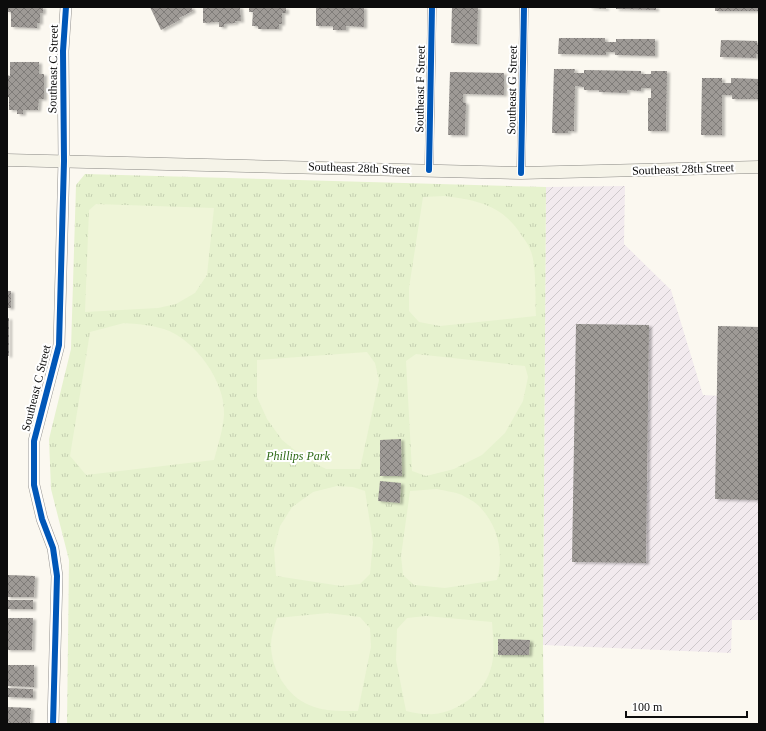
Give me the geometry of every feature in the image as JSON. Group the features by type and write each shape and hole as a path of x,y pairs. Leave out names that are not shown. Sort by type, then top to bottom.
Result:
{"main road":[{"name":"Southeast 28th Street","path":"7,160 521,173 759,167"}],"street":[{"name":"Southeast C Street","path":"53,724 57,576 53,548 42,519 34,485 34,441 59,345 64,161 62,51 66,7"},
{"name":"Southeast F Street","path":"430,170 432,7"},
{"name":"Southeast G Street","path":"521,173 524,7"}],"shaded area":[{"path":"625,186 624,244 671,290 703,395 759,398 759,620 732,620 731,653 543,645 546,187"}],"green space":[{"name":"Phillips Park","path":"85,174 546,187 543,645 544,724 67,724 69,560 51,489 49,439 71,349 76,185"},
{"path":"444,196 478,202 488,206 498,211 515,226 530,249 534,263 536,316 440,326 419,322 409,311 409,288 423,197"},
{"path":"96,204 214,208 207,275 195,293 176,304 158,308 85,312 89,210"},
{"path":"124,323 139,324 164,329 176,334 187,342 206,363 220,389 223,402 223,426 214,460 86,475 70,456 90,332"},
{"path":"367,352 375,363 379,380 360,469 326,469 303,457 282,440 267,419 257,397 257,360"},
{"path":"416,354 525,366 528,377 523,401 505,433 482,455 454,469 426,476 412,471 406,361"},
{"path":"337,486 353,487 365,491 373,542 370,574 360,584 341,586 276,576 274,549 280,526 292,507 313,492"},
{"path":"437,489 462,495 476,503 492,523 496,532 500,551 497,580 445,588 414,585 403,575 401,556 410,491"},
{"path":"328,613 360,617 370,628 371,647 358,711 327,710 301,701 282,681 274,663 271,642 277,618"},
{"path":"426,616 492,622 494,653 487,679 482,687 468,700 460,706 443,713 420,714 406,711 396,660 397,629 407,618"}],"building":[{"path":"7,7 43,7 43,13 40,13 40,23 37,23 37,28 11,27 11,12 7,12"},
{"path":"150,7 191,7 193,11 161,30"},
{"path":"203,7 240,7 241,21 224,24 224,27 219,27 219,22 203,23"},
{"path":"249,7 286,8 286,13 282,13 282,24 279,24 279,29 258,29 258,26 252,26 253,12 249,12"},
{"path":"316,7 364,7 364,27 346,26 346,30 333,30 333,26 316,26"},
{"path":"452,7 478,7 477,44 451,43"},
{"path":"606,7 606,9 590,8"},
{"path":"616,7 656,7 656,10 616,9"},
{"path":"715,7 759,7 759,11 715,11"},
{"path":"559,38 605,38 605,42 616,42 616,39 655,39 655,56 615,55 615,52 606,52 606,55 558,54"},
{"path":"721,40 757,41 757,45 759,45 759,54 756,54 756,58 720,57"},
{"path":"10,62 39,62 39,74 44,74 44,99 39,99 38,110 23,110 23,114 17,114 17,110 9,110 9,97 7,97 7,75 10,76"},
{"path":"554,69 575,69 574,73 584,73 584,70 641,71 641,74 651,74 651,71 667,71 666,131 648,131 648,98 651,98 651,88 641,88 641,91 627,90 627,93 584,90 584,87 575,86 574,131 568,131 568,133 552,133"},
{"path":"450,72 504,73 504,95 463,94 463,102 466,103 465,135 448,135"},
{"path":"702,78 722,78 722,83 731,83 731,78 759,79 759,99 732,99 732,95 722,95 722,135 701,135"},
{"path":"7,291 11,291 11,308 7,308"},
{"path":"7,318 9,318 9,356 7,356"},
{"path":"576,324 649,325 646,563 572,562"},
{"path":"718,326 759,327 759,500 715,499"},
{"path":"401,439 402,476 380,476 380,440"},
{"path":"380,481 401,483 400,503 378,501"},
{"path":"7,575 35,576 34,597 7,597"},
{"path":"7,600 33,600 33,609 7,609"},
{"path":"7,618 33,618 32,650 7,650"},
{"path":"498,639 530,640 529,655 498,655"},
{"path":"7,665 34,665 34,687 7,686"},
{"path":"7,688 33,689 33,698 7,697"},
{"path":"7,707 31,708 30,724 7,724"}],"cycle path":[{"path":"53,724 57,576 53,548 42,519 34,485 34,441 59,345 64,161 63,51 66,7"},
{"path":"429,170 432,7"},
{"path":"521,173 524,7"}]}
